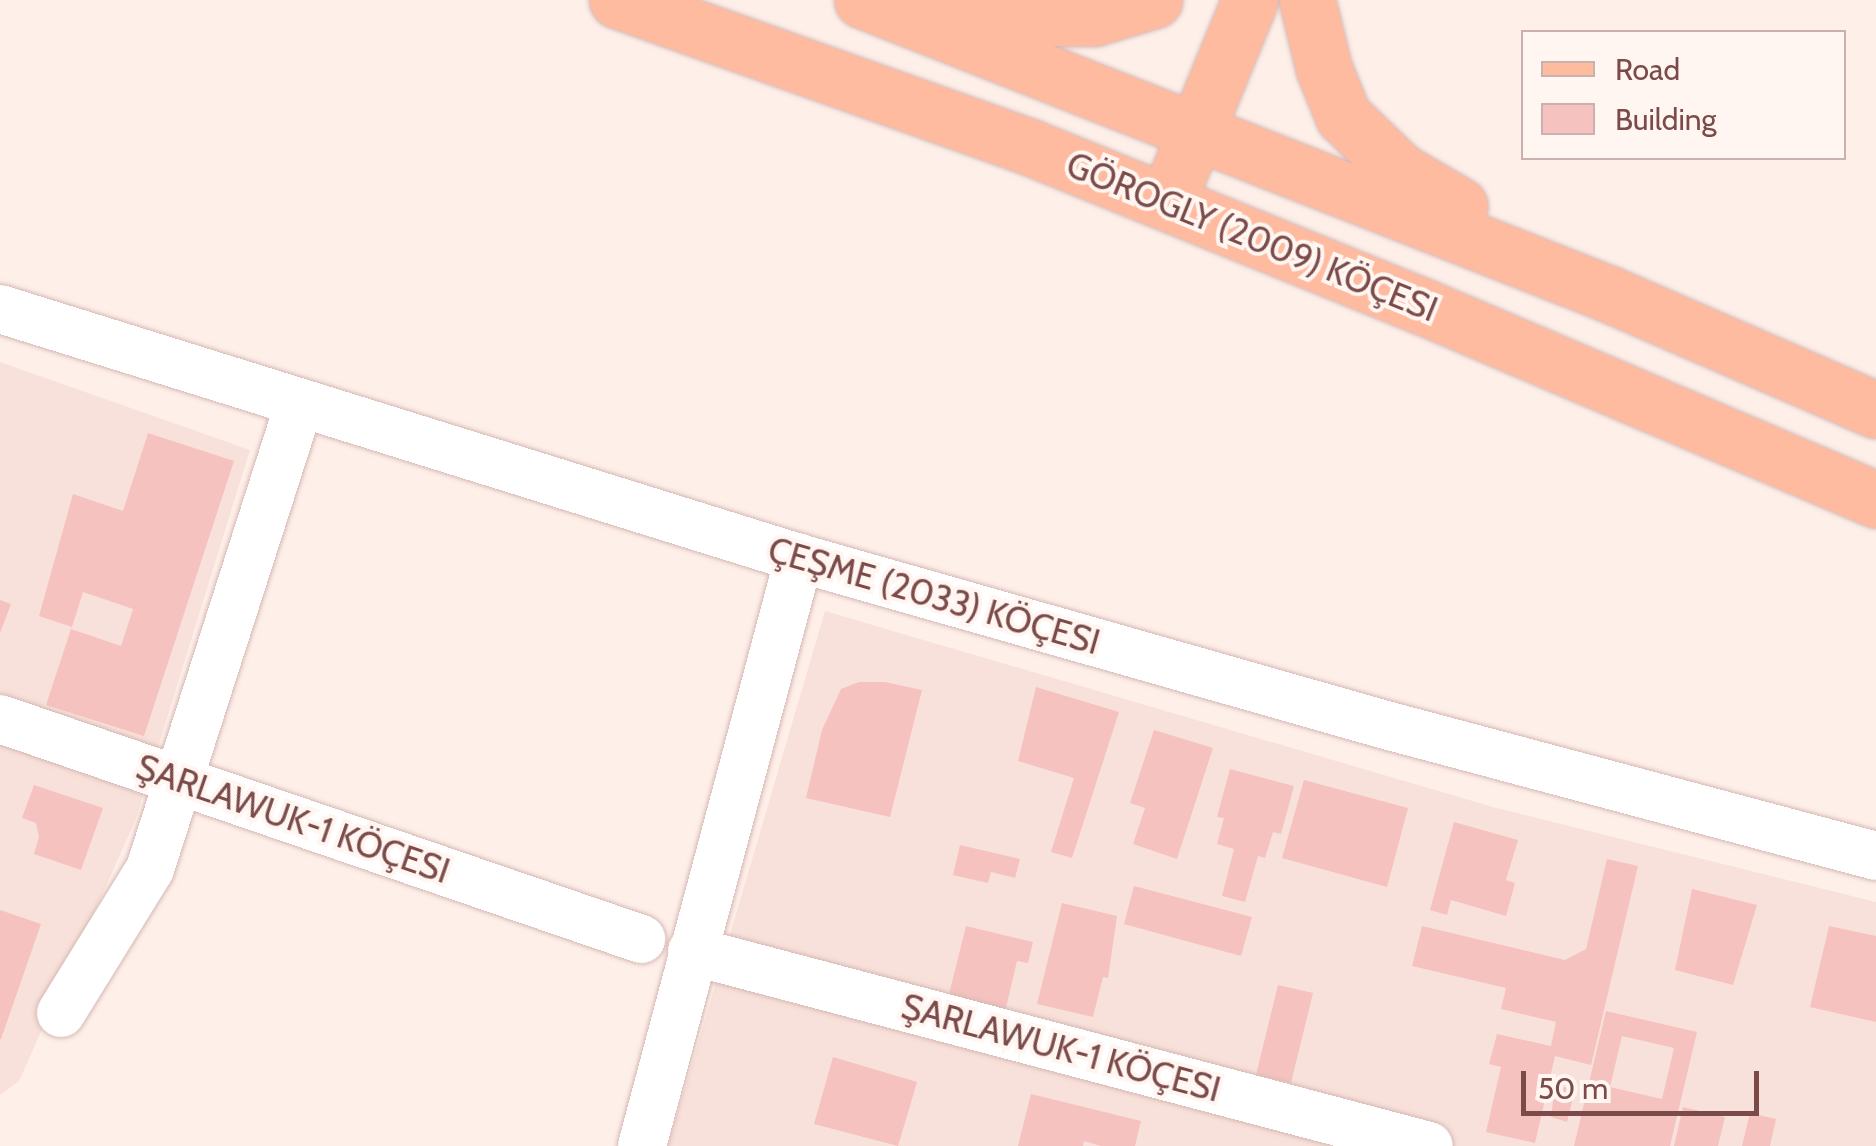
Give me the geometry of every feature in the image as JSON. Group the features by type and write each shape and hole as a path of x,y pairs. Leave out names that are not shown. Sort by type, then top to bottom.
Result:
{"main road":[{"name":"GÖROGLY (2009) KÖÇESI","path":"617,0 1030,147 1876,500"},
{"path":"862,0 1196,128 1609,294 1876,410"},
{"path":"934,0 1015,18 1094,18 1154,0"},
{"path":"1167,202 1250,0"},
{"path":"1307,0 1324,69 1343,116 1400,171 1609,294"}],"street":[{"name":"ÇEŞME (2033) KÖÇESI","path":"0,310 798,558 1382,724 1876,856"},
{"path":"61,1013 150,869 299,405"},
{"path":"642,1146 798,558"},
{"name":"ŞARLAWUK-1 KÖÇESI","path":"0,719 642,939"},
{"name":"ŞARLAWUK-1 KÖÇESI","path":"692,951 1429,1146"}],"shaded area":[{"path":"0,362 250,450 135,821 19,1081 0,1095"},
{"path":"825,611 1493,807 1876,902 1876,1146 668,1146"}],"building":[{"path":"148,433 234,461 144,736 46,705 71,629 121,646 133,609 83,592 72,627 39,616 73,494 123,511"},
{"path":"0,600 11,604 0,633"},
{"path":"859,682 885,682 922,690 890,817 806,798 822,730 841,689"},
{"path":"1036,687 1119,712 1072,858 1051,852 1074,778 1018,761"},
{"path":"1154,730 1213,748 1177,859 1133,844 1145,808 1130,803"},
{"path":"1230,769 1294,786 1281,834 1273,832 1265,858 1258,856 1245,902 1222,896 1234,849 1217,844 1224,818 1217,817"},
{"path":"1304,780 1408,808 1387,887 1282,858"},
{"path":"34,785 103,808 81,870 34,854 39,837 36,823 22,818"},
{"path":"1454,822 1518,840 1506,880 1515,883 1506,916 1451,900 1447,915 1430,910"},
{"path":"960,845 1020,859 1015,878 991,872 988,883 953,875"},
{"path":"1607,859 1638,866 1591,1065 1555,1056 1535,1143 1486,1132 1501,1067 1489,1064 1497,1034 1551,1046 1556,1022 1501,1009 1506,988 1412,966 1422,926 1565,960 1586,949"},
{"path":"1134,886 1252,917 1241,956 1124,924"},
{"path":"1692,889 1757,905 1733,985 1675,970"},
{"path":"1062,903 1117,916 1108,978 1103,977 1093,1017 1037,1004"},
{"path":"0,910 41,924 1,1039 0,1039"},
{"path":"966,926 1033,942 1028,963 1017,961 1005,1012 948,998"},
{"path":"1829,926 1876,936 1876,1022 1810,1007"},
{"path":"1278,985 1313,993 1291,1083 1256,1075"},
{"path":"1606,1011 1697,1032 1670,1146 1574,1146","holes":["1622,1036 1674,1048 1662,1099 1610,1087"]},
{"path":"833,1057 917,1082 898,1146 814,1124"},
{"path":"1555,1085 1575,1090 1567,1122 1551,1117"},
{"path":"1031,1094 1141,1121 1135,1146 1101,1146 1084,1141 1083,1146 1018,1146"},
{"path":"1683,1107 1725,1117 1718,1146 1674,1146"},
{"path":"1750,1113 1776,1119 1770,1146 1742,1146"}]}
